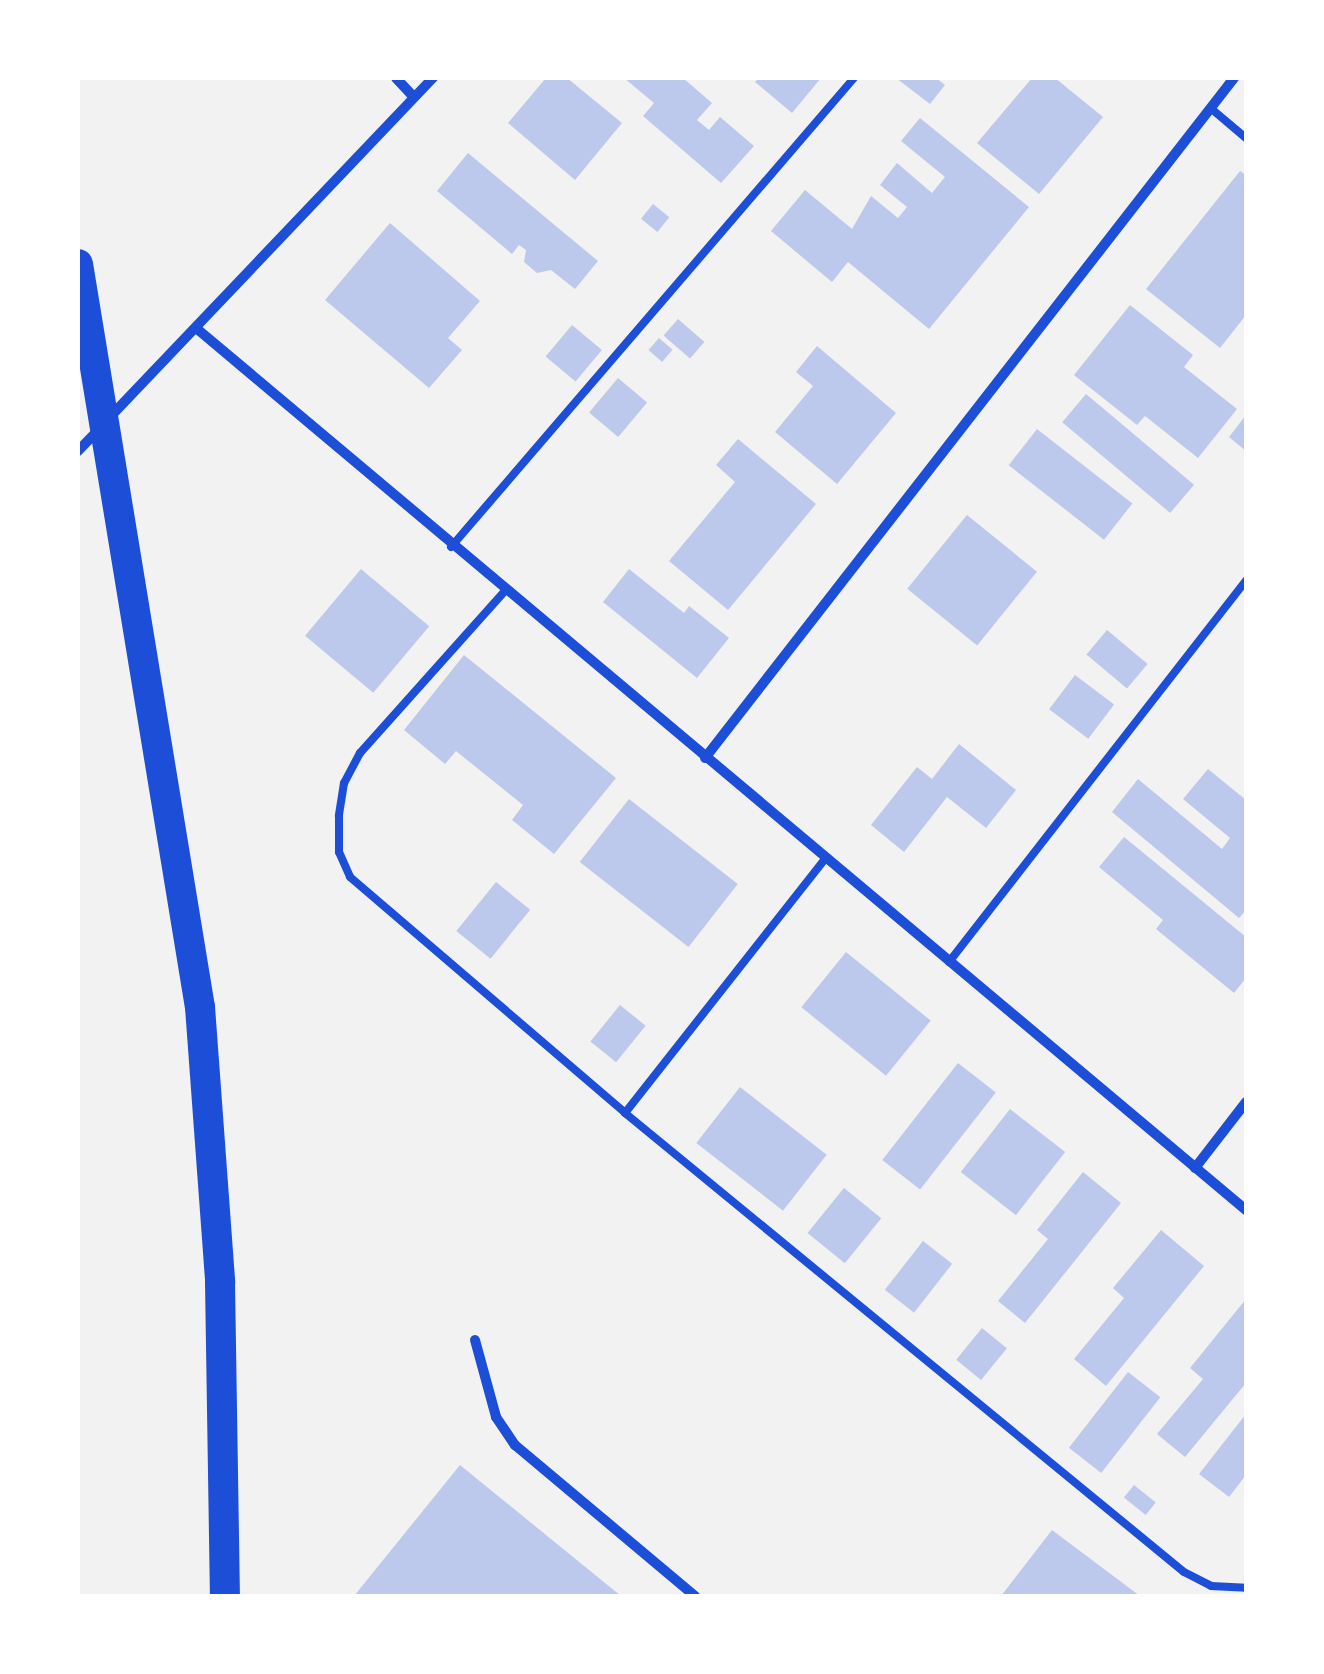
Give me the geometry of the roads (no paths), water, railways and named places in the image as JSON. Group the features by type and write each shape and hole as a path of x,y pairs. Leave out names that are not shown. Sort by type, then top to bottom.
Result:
{"highway":[{"path":"78,264 200,1007 220,1282 225,1596"}],"street":[{"path":"396,78 414,98"},
{"path":"78,450 433,78"},
{"path":"704,758 1214,111 1234,78"},
{"path":"196,328 504,592 1246,1210"},
{"path":"1195,1168 1246,1102"},
{"path":"475,1340 496,1417 516,1445 696,1596"}],"lane":[{"path":"451,547 854,78"},
{"path":"1214,111 1246,138"},
{"path":"949,962 1246,580"},
{"path":"504,592 360,753 344,783 339,852 368,898 624,1114 1184,1572 1211,1586 1246,1588"},
{"path":"624,1114 825,859"}]}
